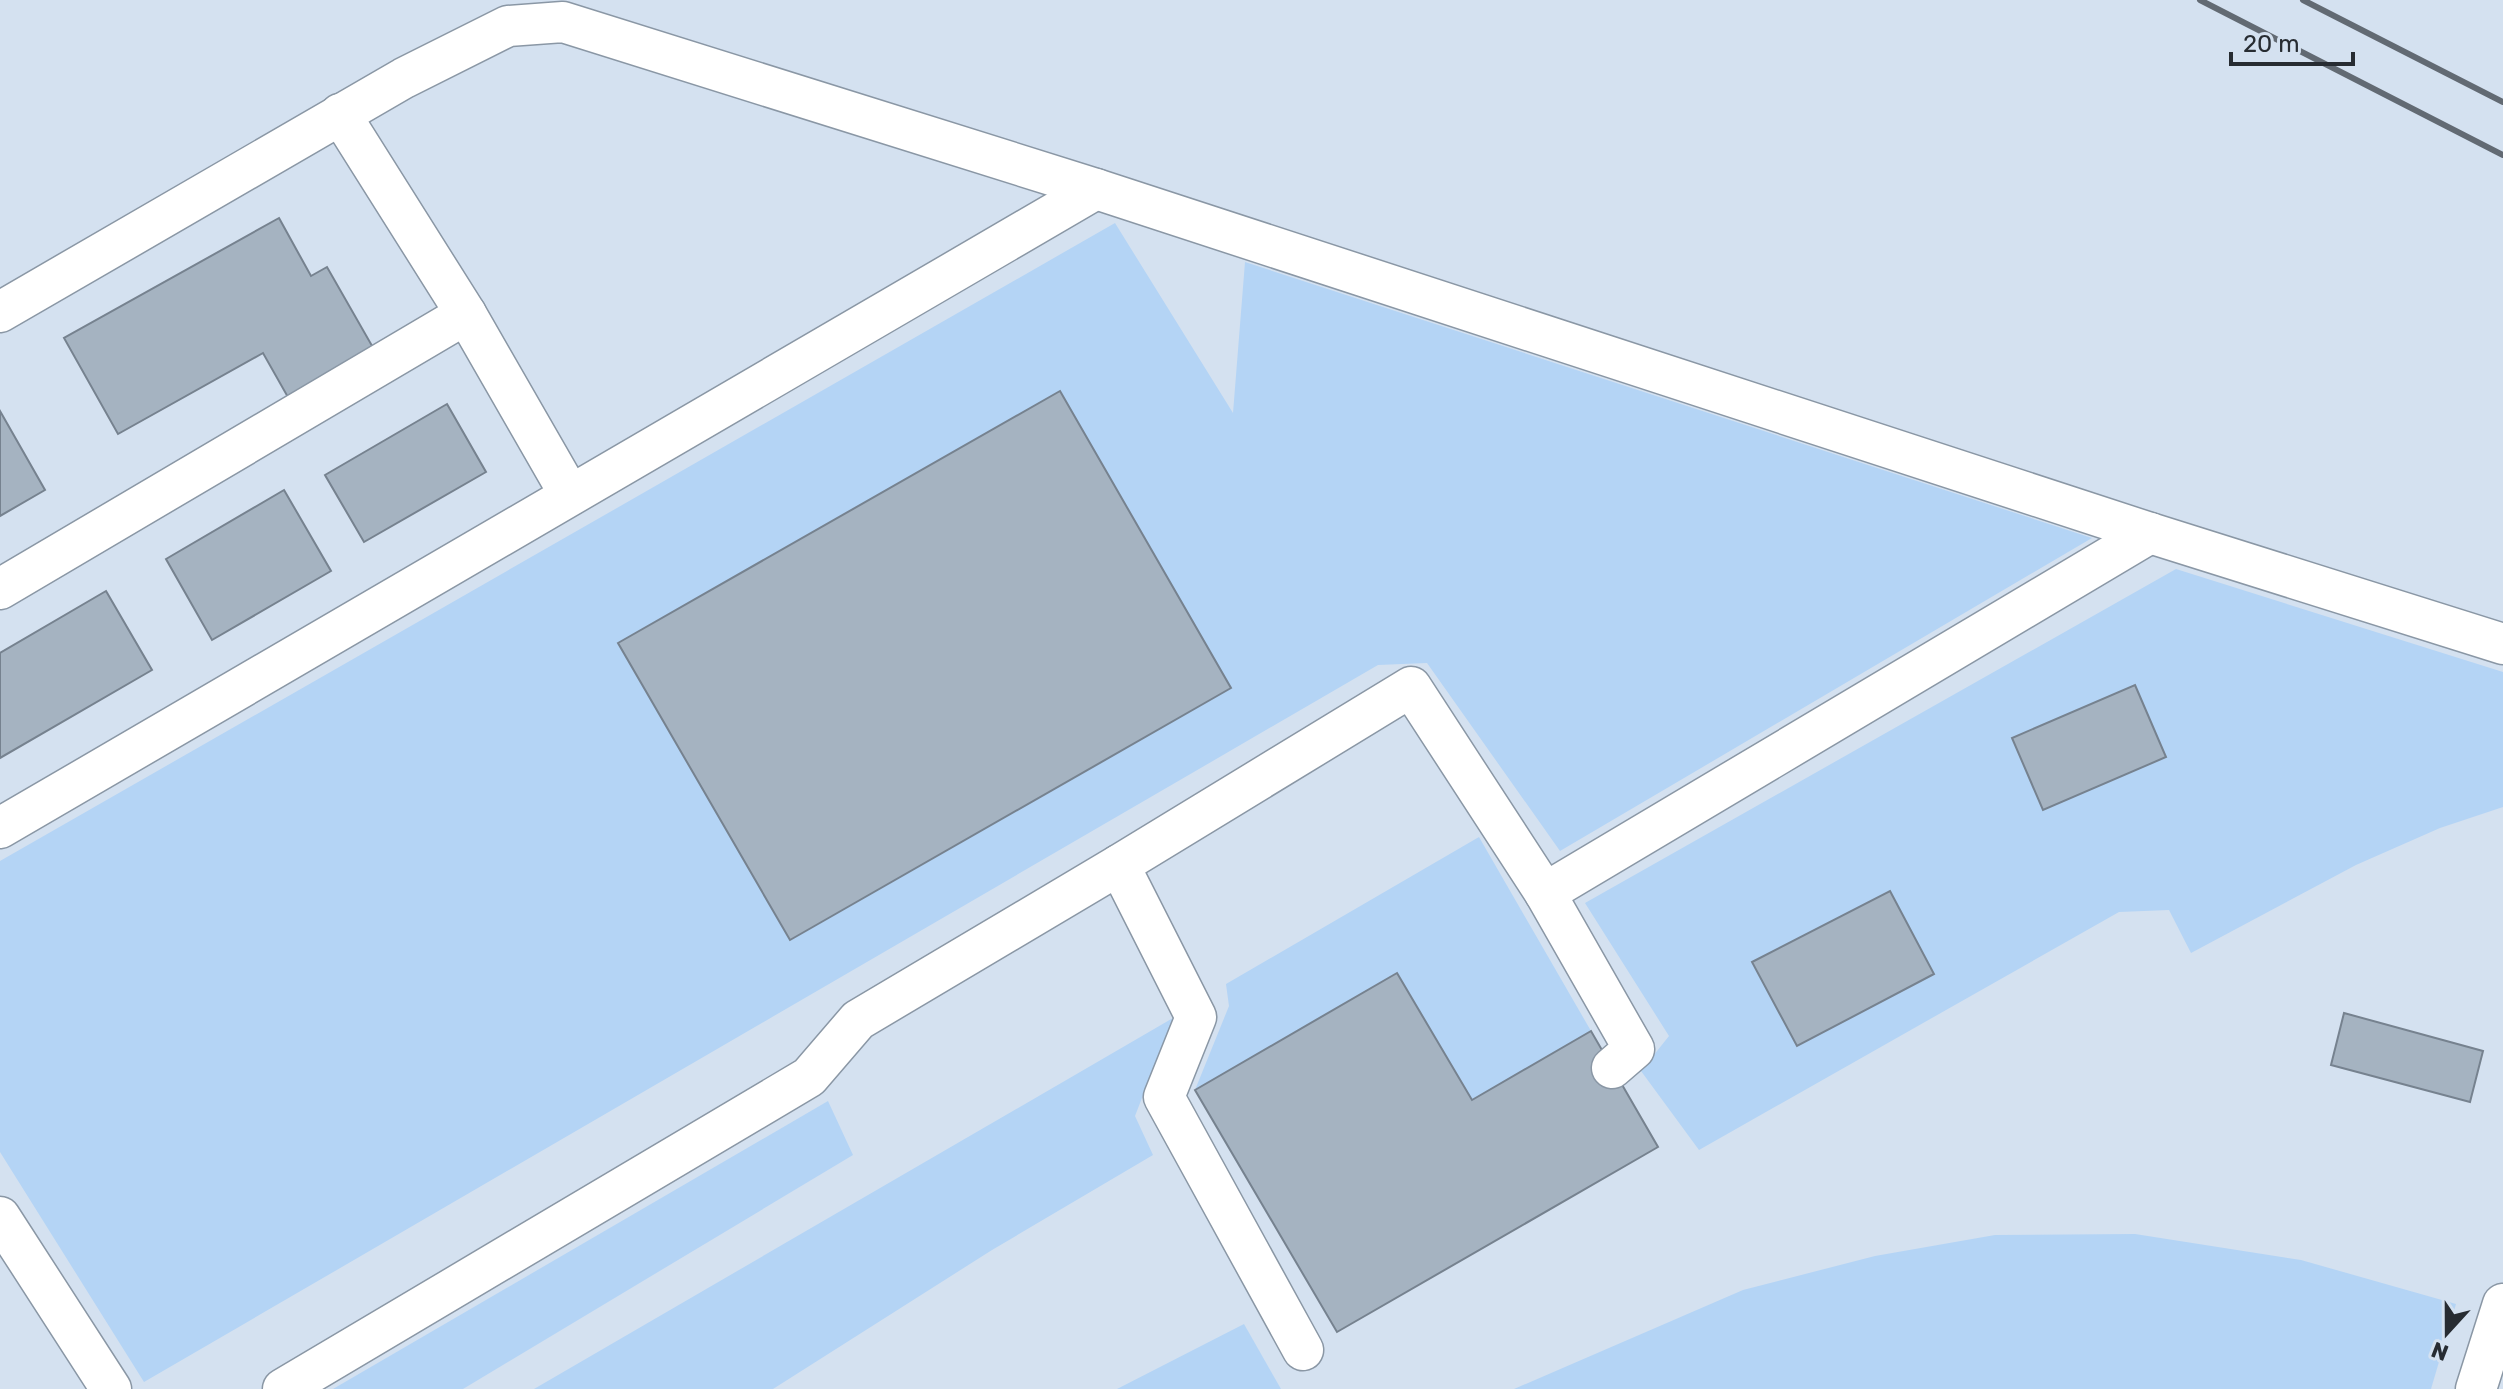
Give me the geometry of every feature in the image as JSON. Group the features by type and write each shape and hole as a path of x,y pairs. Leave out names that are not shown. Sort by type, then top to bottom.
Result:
{"lane":[{"path":"0,312 340,114 508,26 563,22 1096,189 2150,533 2503,644"},
{"path":"340,114 466,314 570,495"},
{"path":"0,828 1096,189"},
{"path":"0,589 466,314"},
{"path":"1545,893 2150,533"},
{"path":"283,1389 809,1077 858,1020 1411,687 1545,893 1634,1049 1612,1068"},
{"path":"1119,865 1196,1017 1164,1097 1303,1350"},
{"path":"0,1217 111,1389"},
{"path":"2476,1389 2503,1304"}],"shaded area":[{"path":"1115,223 1233,413 1245,262 2092,538 1560,851 1427,663 1378,665 144,1382 0,1152 0,861"},
{"path":"2176,569 2503,672 2503,807 2440,828 2356,865 2191,953 2169,910 2119,912 1699,1150 1641,1071 1669,1036 1585,903"},
{"path":"1479,837 1591,1031 1472,1100 1195,1090 1229,1006 1226,984"},
{"path":"1173,1018 1135,1116 1153,1155 992,1250 773,1389 534,1389"},
{"path":"828,1101 853,1155 463,1389 333,1389"},
{"path":"2135,1234 2301,1260 2456,1304 2431,1389 1514,1389 1743,1290 1875,1256 1995,1235"},
{"path":"1244,1324 1281,1389 1117,1389"}],"building":[{"path":"279,218 311,276 327,267 375,351 289,399 263,353 118,434 64,338"},
{"path":"1060,391 1231,688 790,940 618,643"},
{"path":"447,404 486,472 364,542 325,475"},
{"path":"0,411 45,490 0,516"},
{"path":"284,490 331,571 212,640 166,559"},
{"path":"106,591 152,670 0,758 0,653"},
{"path":"2135,685 2166,757 2043,810 2012,738"},
{"path":"1890,891 1934,974 1797,1046 1752,962"},
{"path":"1397,973 1472,1100 1591,1031 1658,1147 1337,1332 1195,1090"},
{"path":"2344,1013 2483,1051 2470,1102 2331,1065"}],"railway":[{"path":"2200,0 2503,155"},
{"path":"2303,0 2503,102"}]}
